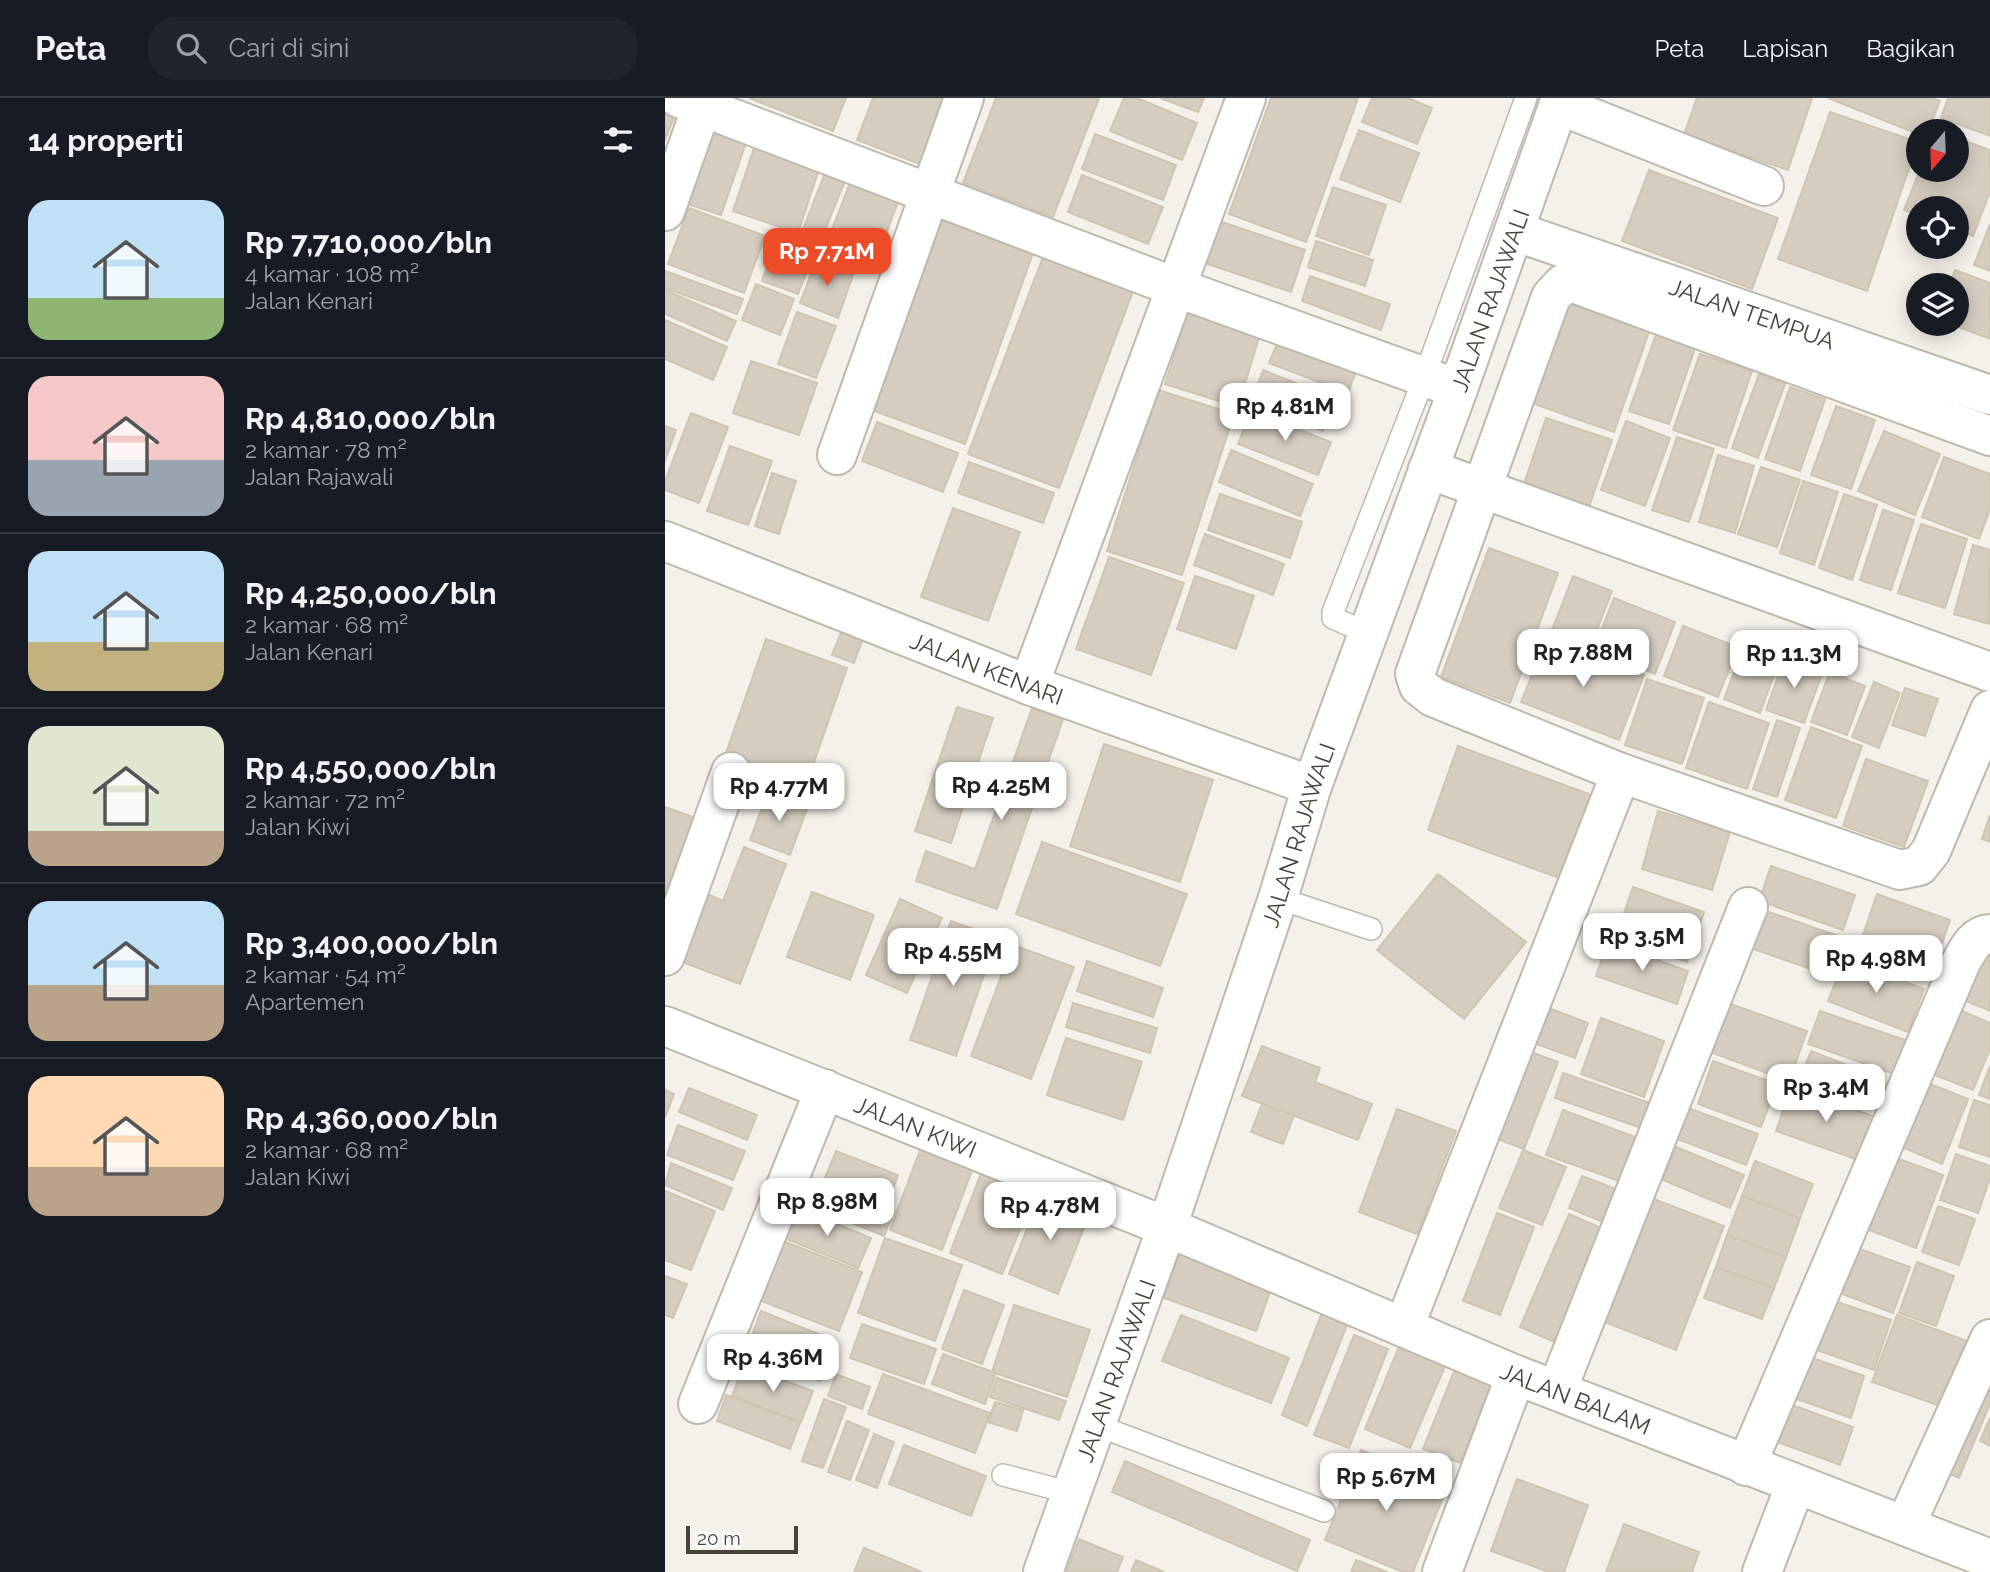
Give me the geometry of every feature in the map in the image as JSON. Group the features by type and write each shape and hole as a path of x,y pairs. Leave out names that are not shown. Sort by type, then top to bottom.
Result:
{"street":[{"path":"837,455 964,98"},
{"path":"1029,685 1246,98"},
{"path":"1549,100 1764,186"},
{"name":"JALAN RAJAWALI","path":"1043,1572 1167,1227 1278,898 1312,786 1428,469 1441,384 1514,231 1549,100"},
{"path":"665,211 695,101 929,194 1441,384"},
{"name":"JALAN TEMPUA","path":"1514,231 1990,395"},
{"path":"1990,436 1569,283 1563,284 1551,297 1415,674 1416,681 1425,693 1433,697 1621,773 1900,870 1919,866 1931,851 1990,710"},
{"path":"1428,469 1990,673"},
{"name":"JALAN KENARI","path":"665,541 1029,685 1312,786"},
{"path":"665,956 730,772"},
{"path":"1404,1327 1504,1064 1621,773"},
{"path":"1557,1390 1748,907"},
{"path":"1746,1466 1961,962 1972,943 1985,934 1990,934"},
{"name":"JALAN KIWI","path":"665,1026 1167,1227"},
{"path":"698,1404 825,1089"},
{"name":"JALAN BALAM","path":"1167,1227 1516,1375 1795,1486 1990,1559"},
{"path":"1905,1525 1990,1339"},
{"path":"1442,1572 1516,1375"},
{"path":"1762,1572 1795,1486"}],"lane":[{"path":"1368,633 1333,618 1333,612 1441,384 1549,100"},
{"path":"1278,898 1371,929"},
{"path":"1096,1425 1324,1511"},
{"path":"1003,1475 1071,1493"}],"building":[{"path":"749,98 846,98 833,131"},
{"path":"873,98 957,98 930,168 857,140"},
{"path":"996,98 1099,98 1053,217 963,183"},
{"path":"1124,98 1137,98 1197,123 1182,160 1110,131"},
{"path":"1160,98 1204,98 1198,112"},
{"path":"1271,98 1358,98 1306,242 1229,214"},
{"path":"1372,98 1408,98 1432,108 1417,144 1362,122"},
{"path":"1697,98 1812,98 1788,170 1684,135"},
{"path":"1828,98 1932,98 1940,101 1933,119 1906,119 1906,129"},
{"path":"1948,98 1990,98 1990,136 1969,128 1969,119 1941,118"},
{"path":"665,111 675,115 665,140"},
{"path":"1830,112 1906,138 1906,177 1867,291 1778,259"},
{"path":"711,128 747,140 721,215 685,203"},
{"path":"1359,130 1419,153 1400,202 1340,179"},
{"path":"1095,134 1176,165 1163,200 1082,169"},
{"path":"1969,142 1990,150 1990,192 1973,236 1969,234 1969,196 1910,196 1915,182 1969,182"},
{"path":"755,145 820,166 798,233 733,211"},
{"path":"827,168 847,176 821,240 802,232"},
{"path":"1649,170 1778,218 1752,289 1622,241"},
{"path":"853,175 901,194 872,271 823,253"},
{"path":"1082,175 1163,207 1148,244 1068,212"},
{"path":"1333,187 1386,205 1369,255 1316,236"},
{"path":"689,208 765,236 744,293 668,264"},
{"path":"941,220 1033,253 965,444 874,411"},
{"path":"1219,221 1305,250 1291,292 1205,263"},
{"path":"1990,224 1990,271 1974,265"},
{"path":"779,234 816,247 798,294 762,281"},
{"path":"1316,241 1373,260 1365,286 1308,267"},
{"path":"1043,257 1133,291 1059,488 968,454"},
{"path":"817,259 854,272 838,318 800,303"},
{"path":"665,271 743,299 737,314 665,288"},
{"path":"1969,275 1990,283 1990,339 1969,331"},
{"path":"1310,276 1390,304 1381,330 1302,301"},
{"path":"756,284 794,299 780,335 742,320"},
{"path":"665,290 736,321 727,341 665,314"},
{"path":"1566,299 1650,329 1614,432 1531,403"},
{"path":"797,312 836,326 816,378 778,364"},
{"path":"1188,312 1260,334 1238,407 1165,384"},
{"path":"665,320 727,347 713,380 665,359"},
{"path":"1656,334 1695,348 1669,424 1629,411"},
{"path":"1279,339 1357,368 1348,393 1269,363"},
{"path":"1700,354 1752,371 1726,448 1673,430"},
{"path":"751,361 817,383 799,435 733,413"},
{"path":"1263,370 1336,399 1323,431 1251,403"},
{"path":"1759,374 1785,384 1758,458 1732,448"},
{"path":"1790,387 1825,399 1800,471 1765,459"},
{"path":"1158,390 1234,414 1182,575 1107,551"},
{"path":"1836,406 1875,420 1851,489 1811,475"},
{"path":"1251,411 1331,442 1318,475 1238,444"},
{"path":"691,413 728,427 699,503 665,490 665,481"},
{"path":"1546,418 1612,440 1589,507 1524,484"},
{"path":"1626,421 1670,438 1645,506 1601,490"},
{"path":"877,422 958,453 943,492 862,461"},
{"path":"665,426 676,430 665,461"},
{"path":"1884,431 1940,454 1915,515 1858,491"},
{"path":"1677,437 1714,449 1689,522 1652,510"},
{"path":"730,446 772,461 748,525 707,511"},
{"path":"1231,450 1313,484 1300,516 1219,482"},
{"path":"1718,455 1754,466 1735,533 1699,522"},
{"path":"1944,457 1990,474 1990,509 1979,539 1922,517"},
{"path":"969,462 1054,493 1043,523 958,493"},
{"path":"1761,467 1800,480 1777,547 1738,534"},
{"path":"772,473 796,481 779,534 755,526"},
{"path":"1803,481 1838,492 1814,565 1780,553"},
{"path":"1220,494 1302,522 1290,558 1208,530"},
{"path":"1844,494 1877,505 1852,580 1819,568"},
{"path":"953,508 1020,532 988,621 921,597"},
{"path":"1883,510 1914,520 1891,590 1860,580"},
{"path":"1921,524 1967,539 1945,608 1898,593"},
{"path":"1205,534 1284,564 1273,595 1194,565"},
{"path":"1973,545 1990,550 1989,624 1954,614"},
{"path":"1489,548 1558,573 1510,703 1441,677"},
{"path":"1109,557 1184,583 1151,675 1076,649"},
{"path":"1195,576 1254,596 1236,649 1177,629"},
{"path":"1573,576 1612,591 1591,645 1552,630"},
{"path":"1614,598 1675,622 1655,674 1594,649"},
{"path":"844,625 865,633 854,663 832,655"},
{"path":"1683,626 1738,647 1718,697 1664,676"},
{"path":"1547,638 1644,675 1619,740 1521,702"},
{"path":"766,639 847,668 807,782 726,753"},
{"path":"1746,641 1782,653 1760,713 1724,699"},
{"path":"1785,657 1823,671 1804,723 1766,710"},
{"path":"1830,672 1865,686 1847,735 1811,722"},
{"path":"1647,679 1704,698 1682,764 1625,745"},
{"path":"1874,682 1900,693 1879,748 1852,737"},
{"path":"1905,688 1938,699 1925,736 1892,725"},
{"path":"1709,702 1769,723 1747,789 1686,768"},
{"path":"957,707 993,718 951,843 915,831"},
{"path":"1032,708 1063,719 997,909 916,881 926,851 975,869"},
{"path":"1777,720 1800,728 1777,797 1753,789"},
{"path":"1811,727 1862,746 1836,818 1785,800"},
{"path":"1104,744 1213,780 1180,882 1070,846"},
{"path":"1458,746 1592,795 1562,879 1428,830"},
{"path":"1866,759 1928,781 1904,847 1843,826"},
{"path":"768,791 808,806 790,855 750,840"},
{"path":"665,807 699,819 665,915"},
{"path":"1658,811 1730,832 1712,890 1642,869"},
{"path":"1990,815 1990,842 1982,839"},
{"path":"1042,842 1187,894 1160,966 1016,914"},
{"path":"744,847 786,864 740,984 677,960 703,892 723,901"},
{"path":"1771,866 1855,895 1843,930 1759,901"},
{"path":"1438,874 1526,942 1464,1019 1377,950"},
{"path":"1633,887 1704,912 1687,962 1616,937"},
{"path":"812,892 874,915 850,980 787,957"},
{"path":"1877,894 1950,920 1936,961 1863,935"},
{"path":"900,899 942,918 907,993 866,975"},
{"path":"1757,908 1836,935 1823,973 1744,946"},
{"path":"951,921 997,937 956,1056 910,1040"},
{"path":"1990,941 1990,1011 1959,998"},
{"path":"1608,942 1688,971 1677,1004 1596,976"},
{"path":"1013,945 1074,967 1031,1079 971,1056"},
{"path":"1845,959 1924,989 1908,1032 1828,1001"},
{"path":"1087,961 1163,988 1153,1017 1077,991"},
{"path":"1722,1001 1807,1031 1789,1081 1704,1050"},
{"path":"1073,1003 1157,1028 1150,1053 1066,1027"},
{"path":"1541,1005 1588,1023 1575,1058 1528,1041"},
{"path":"1948,1005 1990,1023 1990,1049 1973,1090 1922,1070"},
{"path":"1820,1011 1905,1040 1894,1074 1808,1044"},
{"path":"1601,1018 1664,1041 1644,1097 1581,1074"},
{"path":"1066,1038 1142,1062 1123,1120 1047,1095"},
{"path":"1262,1046 1320,1068 1315,1082 1372,1104 1358,1140 1242,1096"},
{"path":"1523,1049 1558,1062 1524,1149 1489,1136"},
{"path":"1811,1051 1875,1076 1864,1106 1799,1081"},
{"path":"1713,1061 1777,1084 1761,1127 1698,1104"},
{"path":"1990,1066 1990,1099 1979,1095"},
{"path":"1563,1073 1653,1104 1644,1129 1555,1098"},
{"path":"1923,1081 1968,1099 1942,1164 1897,1145"},
{"path":"689,1088 757,1115 747,1140 679,1112"},
{"path":"1791,1088 1876,1117 1861,1161 1776,1131"},
{"path":"665,1090 674,1094 665,1118"},
{"path":"1974,1100 1990,1105 1990,1157 1959,1147"},
{"path":"1262,1104 1294,1115 1283,1144 1251,1132"},
{"path":"1683,1106 1758,1134 1746,1165 1672,1137"},
{"path":"1397,1109 1456,1131 1417,1234 1359,1212"},
{"path":"1563,1110 1638,1138 1622,1182 1546,1155"},
{"path":"678,1125 745,1151 733,1180 667,1155"},
{"path":"922,1145 974,1165 942,1250 890,1230"},
{"path":"1676,1147 1744,1175 1730,1208 1663,1180"},
{"path":"1523,1150 1566,1167 1542,1225 1499,1208"},
{"path":"836,1151 898,1175 888,1202 825,1178"},
{"path":"1956,1154 1990,1166 1990,1178 1978,1213 1940,1200"},
{"path":"1891,1156 1943,1175 1916,1248 1864,1228"},
{"path":"1755,1161 1813,1184 1800,1218 1742,1196"},
{"path":"671,1163 732,1188 723,1210 665,1185"},
{"path":"984,1166 1037,1187 1002,1274 950,1253"},
{"path":"1582,1176 1619,1190 1605,1223 1569,1208"},
{"path":"815,1179 894,1211 884,1236 805,1204"},
{"path":"665,1191 715,1211 691,1270 665,1260"},
{"path":"1042,1191 1091,1210 1058,1294 1009,1274"},
{"path":"1742,1196 1800,1218 1786,1257 1727,1235"},
{"path":"1651,1198 1724,1226 1676,1350 1602,1321"},
{"path":"1938,1206 1975,1219 1959,1265 1922,1252"},
{"path":"796,1207 871,1238 858,1268 784,1238"},
{"path":"1497,1213 1534,1227 1500,1315 1463,1301"},
{"path":"1569,1214 1608,1231 1559,1344 1520,1327"},
{"path":"1727,1235 1786,1257 1774,1288 1716,1267"},
{"path":"885,1238 962,1265 935,1341 858,1313"},
{"path":"783,1241 862,1272 839,1331 759,1300"},
{"path":"1846,1244 1910,1267 1893,1313 1829,1289"},
{"path":"1182,1247 1274,1281 1256,1331 1164,1298"},
{"path":"1917,1262 1954,1276 1936,1326 1899,1313"},
{"path":"1716,1267 1774,1288 1762,1319 1704,1298"},
{"path":"665,1276 687,1284 673,1318 665,1315"},
{"path":"964,1290 1004,1305 982,1364 942,1349"},
{"path":"1819,1296 1891,1320 1874,1370 1802,1345"},
{"path":"1014,1305 1090,1330 1067,1397 992,1372"},
{"path":"1325,1305 1351,1315 1307,1426 1282,1415"},
{"path":"761,1311 836,1341 820,1381 746,1351"},
{"path":"1181,1315 1289,1358 1271,1403 1162,1361"},
{"path":"1897,1315 1967,1341 1943,1407 1872,1382"},
{"path":"862,1324 936,1349 924,1384 850,1358"},
{"path":"1354,1335 1388,1349 1349,1448 1314,1435"},
{"path":"1403,1337 1449,1357 1410,1448 1365,1429"},
{"path":"943,1354 996,1373 985,1404 932,1384"},
{"path":"1801,1354 1864,1376 1851,1418 1788,1396"},
{"path":"1459,1359 1496,1374 1460,1463 1423,1449"},
{"path":"744,1365 813,1391 801,1422 732,1396"},
{"path":"836,1374 870,1387 862,1409 828,1396"},
{"path":"883,1374 990,1413 975,1453 868,1414"},
{"path":"1990,1374 1990,1404 1959,1478 1936,1468"},
{"path":"997,1378 1066,1401 1059,1420 990,1397"},
{"path":"726,1395 800,1423 790,1449 717,1421"},
{"path":"824,1399 846,1407 823,1468 802,1461"},
{"path":"1781,1401 1853,1427 1840,1465 1767,1438"},
{"path":"995,1402 1023,1410 1017,1431 988,1422"},
{"path":"1990,1418 1990,1446 1980,1441"},
{"path":"847,1421 869,1430 850,1480 828,1472"},
{"path":"874,1434 894,1442 877,1488 856,1480"},
{"path":"904,1445 986,1476 971,1516 889,1484"},
{"path":"1361,1450 1448,1485 1413,1572 1403,1572 1325,1540"},
{"path":"1125,1461 1310,1540 1297,1571 1112,1492"},
{"path":"1517,1479 1588,1505 1564,1572 1549,1572 1491,1551"},
{"path":"1624,1524 1699,1552 1692,1572 1606,1572"},
{"path":"1079,1539 1123,1557 1117,1572 1066,1572"},
{"path":"864,1548 922,1572 854,1572"},
{"path":"1136,1560 1164,1572 1131,1572"},
{"path":"1356,1560 1387,1572 1351,1572"}]}
